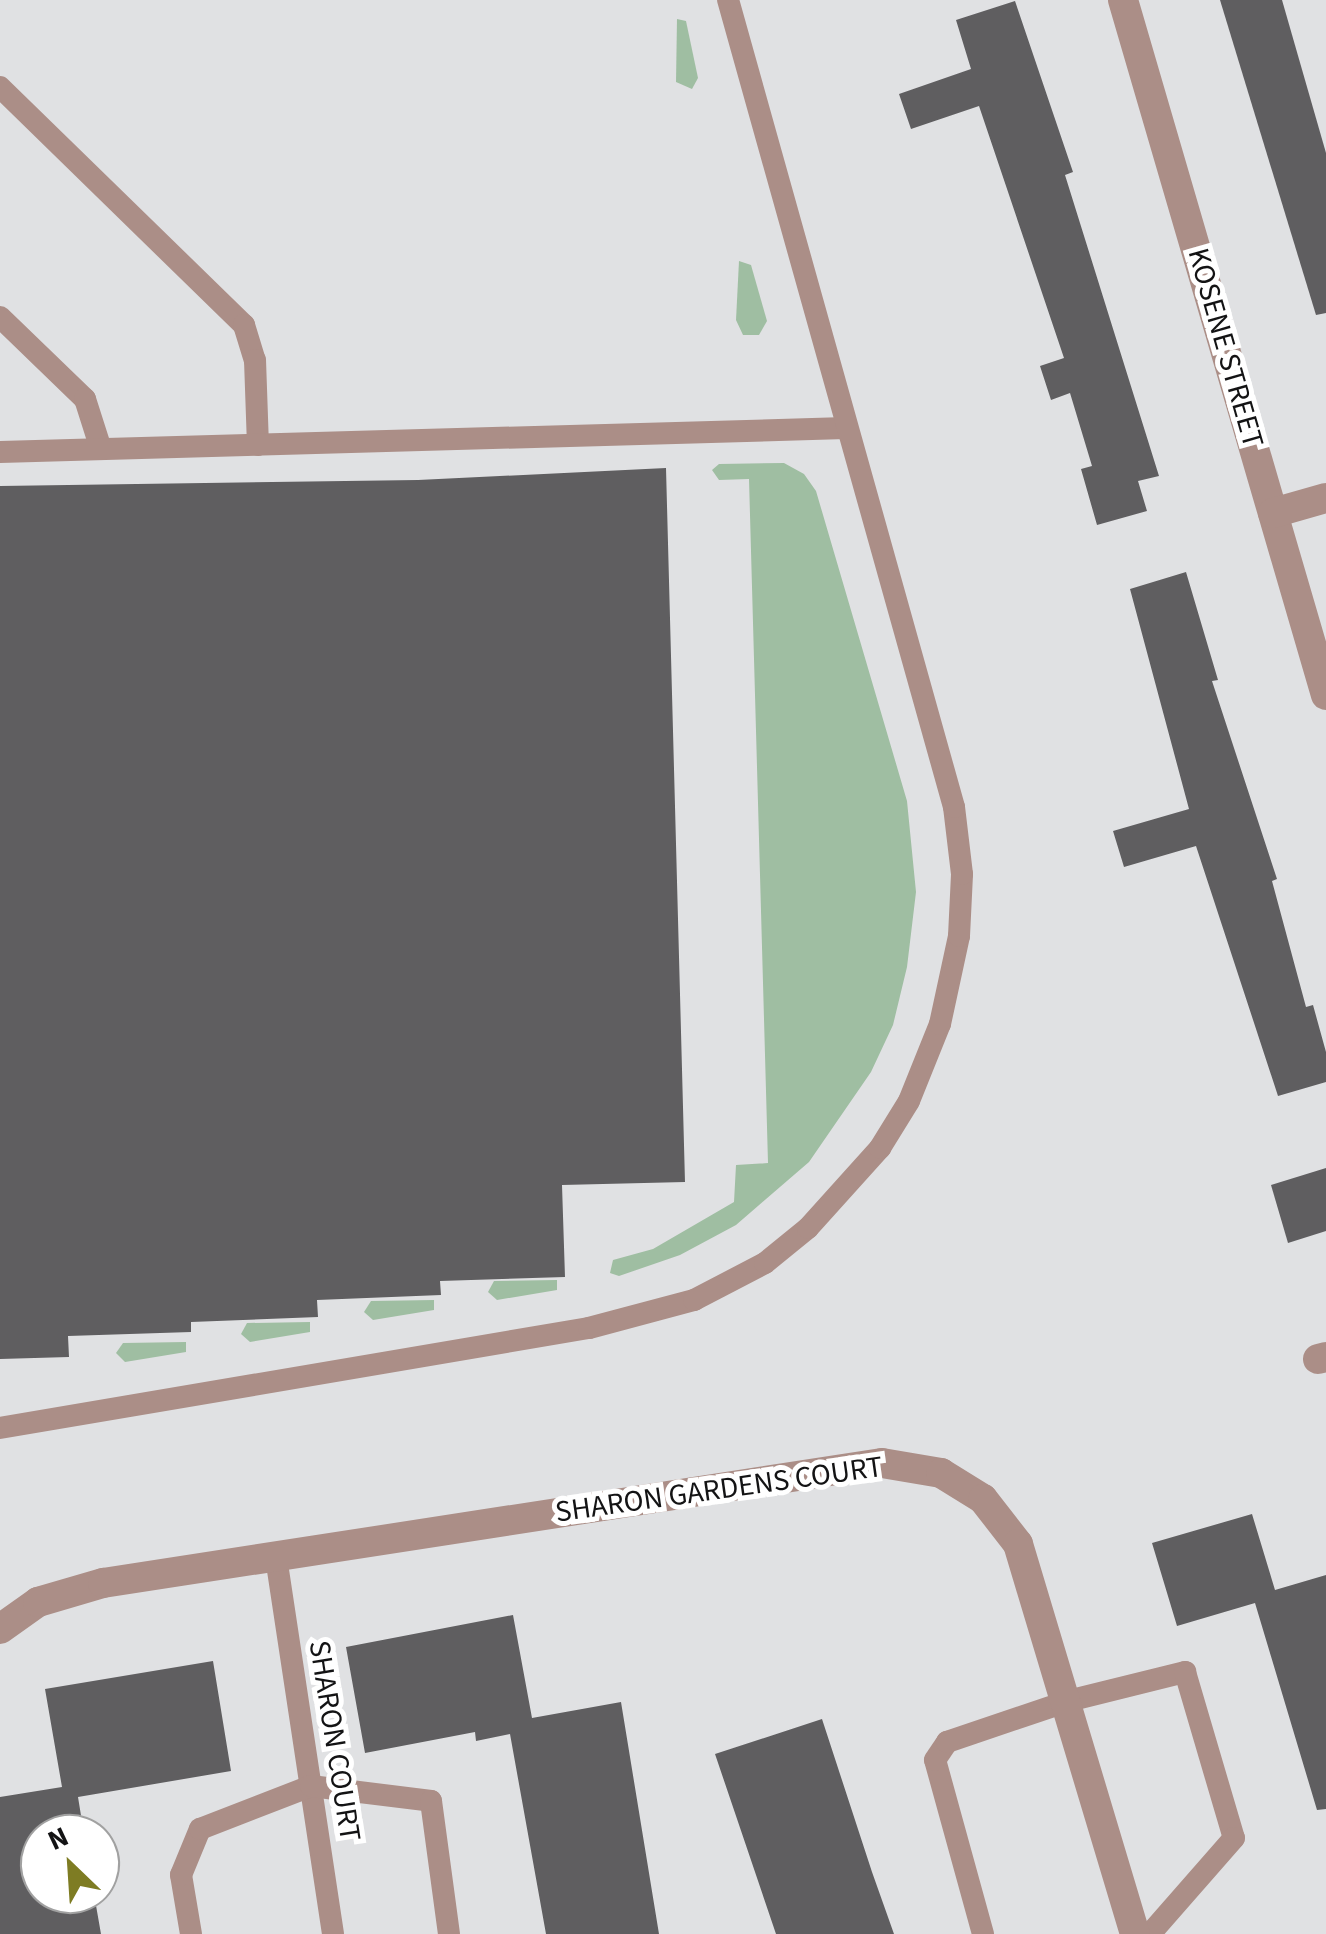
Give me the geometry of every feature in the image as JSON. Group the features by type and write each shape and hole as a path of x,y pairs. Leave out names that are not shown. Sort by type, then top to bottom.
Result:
{"street":[{"name":"KOSENE STREET","path":"1123,0 1326,695"},
{"path":"1273,513 1326,498"},
{"name":"SHARON GARDENS COURT","path":"0,1629 38,1602 102,1582 882,1463 941,1473 983,1499 1018,1544 1135,1934"}],"lane":[{"path":"0,1428 644,1317 764,1263 844,1194 894,1126 931,1054 954,966 962,874 947,777 728,0"},
{"path":"0,87 244,326 256,360 258,445"},
{"path":"0,317 85,399 102,449"},
{"path":"0,452 846,428"},
{"name":"SHARON COURT","path":"276,1557 333,1934"},
{"path":"983,1934 935,1760 947,1742 1068,1701 1185,1672 1234,1838 1150,1934"},
{"path":"191,1934 182,1876 200,1829 311,1786 431,1801 449,1934"}],"green space":[{"path":"677,19 686,21 698,78 692,89 676,82"},
{"path":"739,261 751,265 767,321 759,335 743,335 736,320"},
{"path":"784,463 804,474 816,491 907,801 916,892 907,967 893,1025 871,1072 809,1162 736,1225 680,1255 619,1276 610,1273 613,1260 653,1249 734,1202 736,1165 768,1163 749,479 719,480 712,470 719,464"},
{"path":"557,1280 557,1290 497,1300 488,1292 494,1281"},
{"path":"434,1300 434,1310 373,1320 364,1312 371,1301"},
{"path":"310,1322 310,1332 250,1342 241,1334 247,1323"},
{"path":"186,1342 186,1352 125,1362 116,1353 123,1343"}],"building":[{"path":"1220,0 1282,0 1326,153 1326,313 1316,315"},
{"path":"1015,1 1073,172 1065,175 1159,476 1138,481 1147,511 1097,525 1081,469 1092,466 1070,393 1051,400 1040,366 1064,358 979,106 911,129 899,94 971,69 956,20"},
{"path":"666,468 685,1182 562,1185 565,1277 440,1281 441,1295 317,1300 318,1317 191,1322 191,1332 68,1336 69,1357 0,1359 0,486 418,480"},
{"path":"1186,572 1218,680 1212,681 1277,879 1272,881 1306,1007 1313,1005 1326,1052 1326,1082 1278,1096 1196,846 1124,867 1113,831 1189,809 1130,589"},
{"path":"1326,1168 1326,1231 1288,1243 1271,1185"},
{"path":"1252,1514 1275,1590 1326,1575 1326,1809 1317,1810 1255,1603 1177,1626 1152,1543"},
{"path":"513,1615 532,1718 621,1702 659,1934 546,1934 510,1734 476,1741 475,1732 365,1753 346,1647"},
{"path":"213,1661 231,1771 78,1797 81,1814 20,1814 20,1914 98,1914 101,1934 0,1934 0,1797 62,1787 45,1689"},
{"path":"822,1719 894,1934 776,1934 715,1754"}]}
